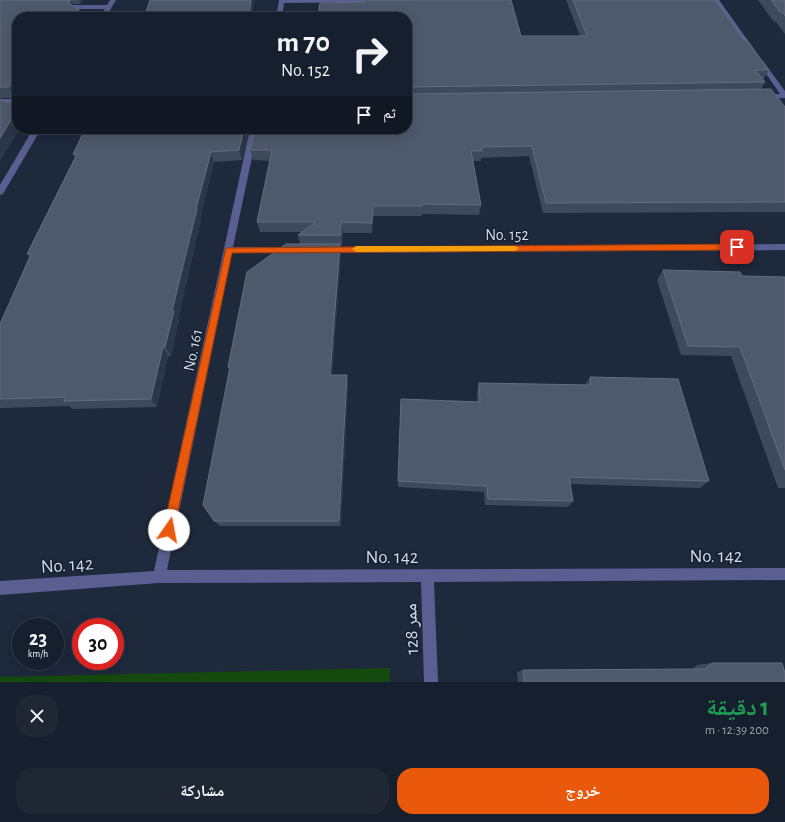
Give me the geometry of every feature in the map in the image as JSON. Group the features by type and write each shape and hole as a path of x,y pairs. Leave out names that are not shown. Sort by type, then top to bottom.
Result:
{"street":[{"path":"106,12 113,0"},
{"path":"279,12 282,1 382,0"},
{"path":"716,0 785,96"},
{"path":"54,7 109,7"},
{"path":"754,97 785,96"},
{"path":"0,101 12,101"},
{"path":"0,192 34,134"},
{"name":"No. 161","path":"159,577 253,134"},
{"name":"No. 152","path":"316,250 785,247"},
{"path":"228,250 300,250"},
{"name":"No. 142","path":"0,588 159,577 785,574"},
{"name":"ممر 128","path":"427,575 431,682"}],"green space":[{"path":"390,668 390,682 0,682 0,677"}],"building":[{"path":"0,0 71,0 69,3 79,10 78,12 12,12 12,85 9,87 0,87"},
{"path":"150,0 251,0 250,12 146,12"},
{"path":"364,0 511,0 521,36 587,36 573,0 715,0 743,39 746,39 769,70 755,70 765,82 412,87 412,12 319,12 320,3 364,2"},
{"path":"771,0 785,0 785,16 782,12 780,12"},
{"path":"771,89 785,107 785,202 546,203 532,146 482,147 482,151 471,151 481,205 422,204 422,206 373,206 372,223 341,222 341,235 298,235 316,222 257,222 272,150 250,150 254,134 412,134 412,94"},
{"path":"0,100 12,103 12,118 0,138"},
{"path":"83,134 243,134 239,150 211,152 172,311 174,311 165,347 163,347 151,399 64,401 66,397 0,399 0,324 31,254 27,254 77,154 73,154"},
{"path":"286,244 340,244 330,375 347,375 339,521 214,521 203,505 247,272"},
{"path":"663,270 740,272 742,276 785,277 785,470 740,347 688,346"},
{"path":"590,377 678,379 709,481 569,477 573,501 488,499 487,486 398,481 401,399 480,402 479,383 591,385"},
{"path":"712,663 782,663 785,673 785,682 524,682 523,670 705,669"}],"slow traffic":[{"path":"356,249 515,248"}],"route":[{"path":"169,530 228,250 737,247"}]}
